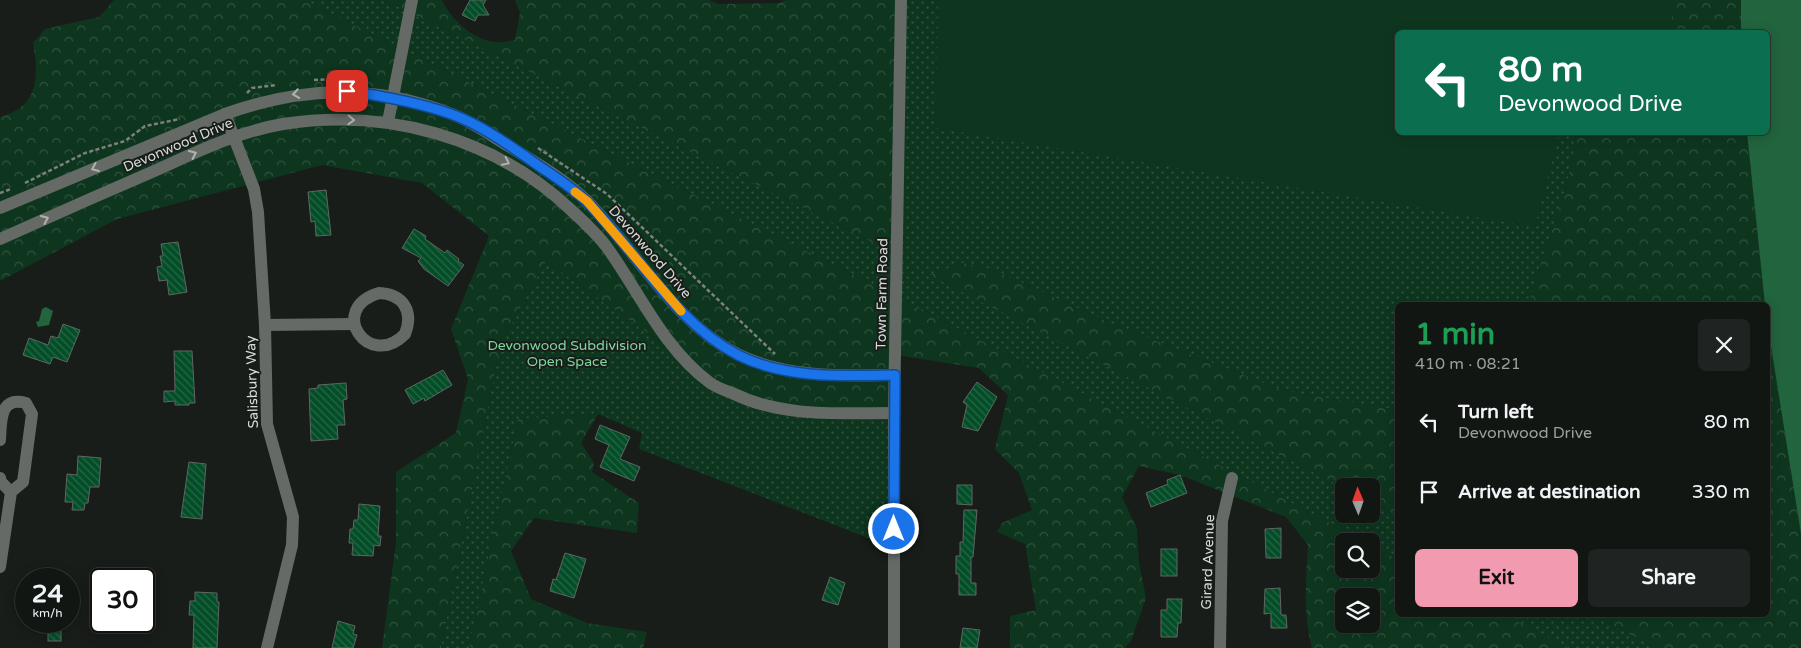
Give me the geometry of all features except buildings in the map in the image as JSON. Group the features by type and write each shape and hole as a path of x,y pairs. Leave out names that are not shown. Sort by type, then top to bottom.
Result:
{"street":[{"path":"388,122 412,0"},
{"name":"Town Farm Road","path":"894,648 894,413 901,0"},
{"name":"Devonwood Drive","path":"0,208 263,100 301,93 347,91 393,97 452,114 521,154 555,177 587,201 684,314 705,334 739,355 783,370 840,376 895,375"},
{"name":"Salisbury Way","path":"225,114 254,189 258,212 265,325 267,424 293,517 292,545 267,648"},
{"name":"Devonwood Drive","path":"0,239 234,136 281,125 315,120 388,122 433,132 474,146 514,166 549,189 603,242 683,358 710,383 757,404 786,411 894,413"},
{"path":"379,293 395,296 403,302 409,317 406,334 391,345 373,344 364,340 356,333 354,324 356,310 362,302 379,293"},
{"path":"265,325 354,324"},
{"path":"0,440 2,412 8,405 17,401 26,403 32,414 23,482 11,492 0,567"},
{"path":"0,478 1,482 11,492"},
{"name":"Girard Avenue","path":"1220,648 1222,521 1232,478"}],"path":[{"path":"312,80 336,79"},
{"path":"246,94 252,88 278,85"},
{"path":"0,193 4,190 19,187 31,178 85,153 125,141 146,126 168,120 187,118"},
{"path":"533,146 542,149 607,194 778,356"}],"green space":[{"path":"114,0 304,0 898,297 1349,533 1335,533 1335,578 1380,578 1380,550 1395,558 1395,617 1509,617 1568,648 1312,648 1306,610 1308,545 1286,517 1180,475 1139,466 1122,497 1137,529 1139,563 1146,598 1131,641 1125,648 1010,648 1010,616 1036,610 1025,544 997,532 1002,523 1032,510 1019,473 995,449 1008,395 979,368 896,355 894,413 815,413 736,395 546,261 500,345 441,648 382,648 396,542 396,472 456,433 468,379 451,329 489,236 422,183 322,165 117,219 0,281 0,117 13,112 29,98 33,89 36,67 33,43 45,29 99,17"},
{"path":"304,0 385,0 898,255 901,0 1672,0 1671,30 1395,30 1395,135 1576,135 1568,177 1529,302 1395,302 1395,410 1284,391 1108,322 992,269 930,275 1335,483 1335,523 1380,523 1380,506 1395,514 1395,558 1380,550 1380,533 1349,533 898,297"},
{"path":"385,0 442,0 457,21 471,33 487,40 500,42 515,40 520,13 515,0 709,0 718,4 779,3 786,0 901,0 898,255"},
{"path":"938,0 1672,0 1671,30 1395,30 1395,135 1558,135 1535,227 936,128"},
{"path":"1672,0 1741,0 1741,30 1671,30"},
{"path":"1576,135 1747,135 1765,302 1529,302 1562,198 1573,155"},
{"name":"Devonwood Subdivision Open Space","path":"546,261 683,358 894,413 894,548 639,449 642,433 598,414 518,419 469,648 441,648 500,345"},
{"path":"962,263 992,269 1108,322 1284,391 1395,410 1395,514 1380,506 1380,478 1335,478 1335,483 929,275"},
{"path":"1770,340 1801,534 1801,648 1656,648 1596,617 1770,617"},
{"path":"598,414 581,443 594,463 592,472 639,503 637,533 534,518 511,551 531,599 587,623 647,632 643,648 469,648 518,419"},
{"path":"1509,617 1596,617 1656,648 1568,648"}],"shaded area":[{"path":"1741,0 1801,0 1801,534 1770,340 1770,302 1765,302 1747,135 1770,135 1770,30 1741,30"},
{"path":"46,307 53,311 49,325 38,327 36,322 39,321 42,309"}],"slow traffic":[{"path":"575,192 587,201 681,311"}],"route":[{"path":"347,91 393,97 452,114 521,154 587,201 684,314 705,334 739,355 783,370 840,376 895,375 894,529"}]}
